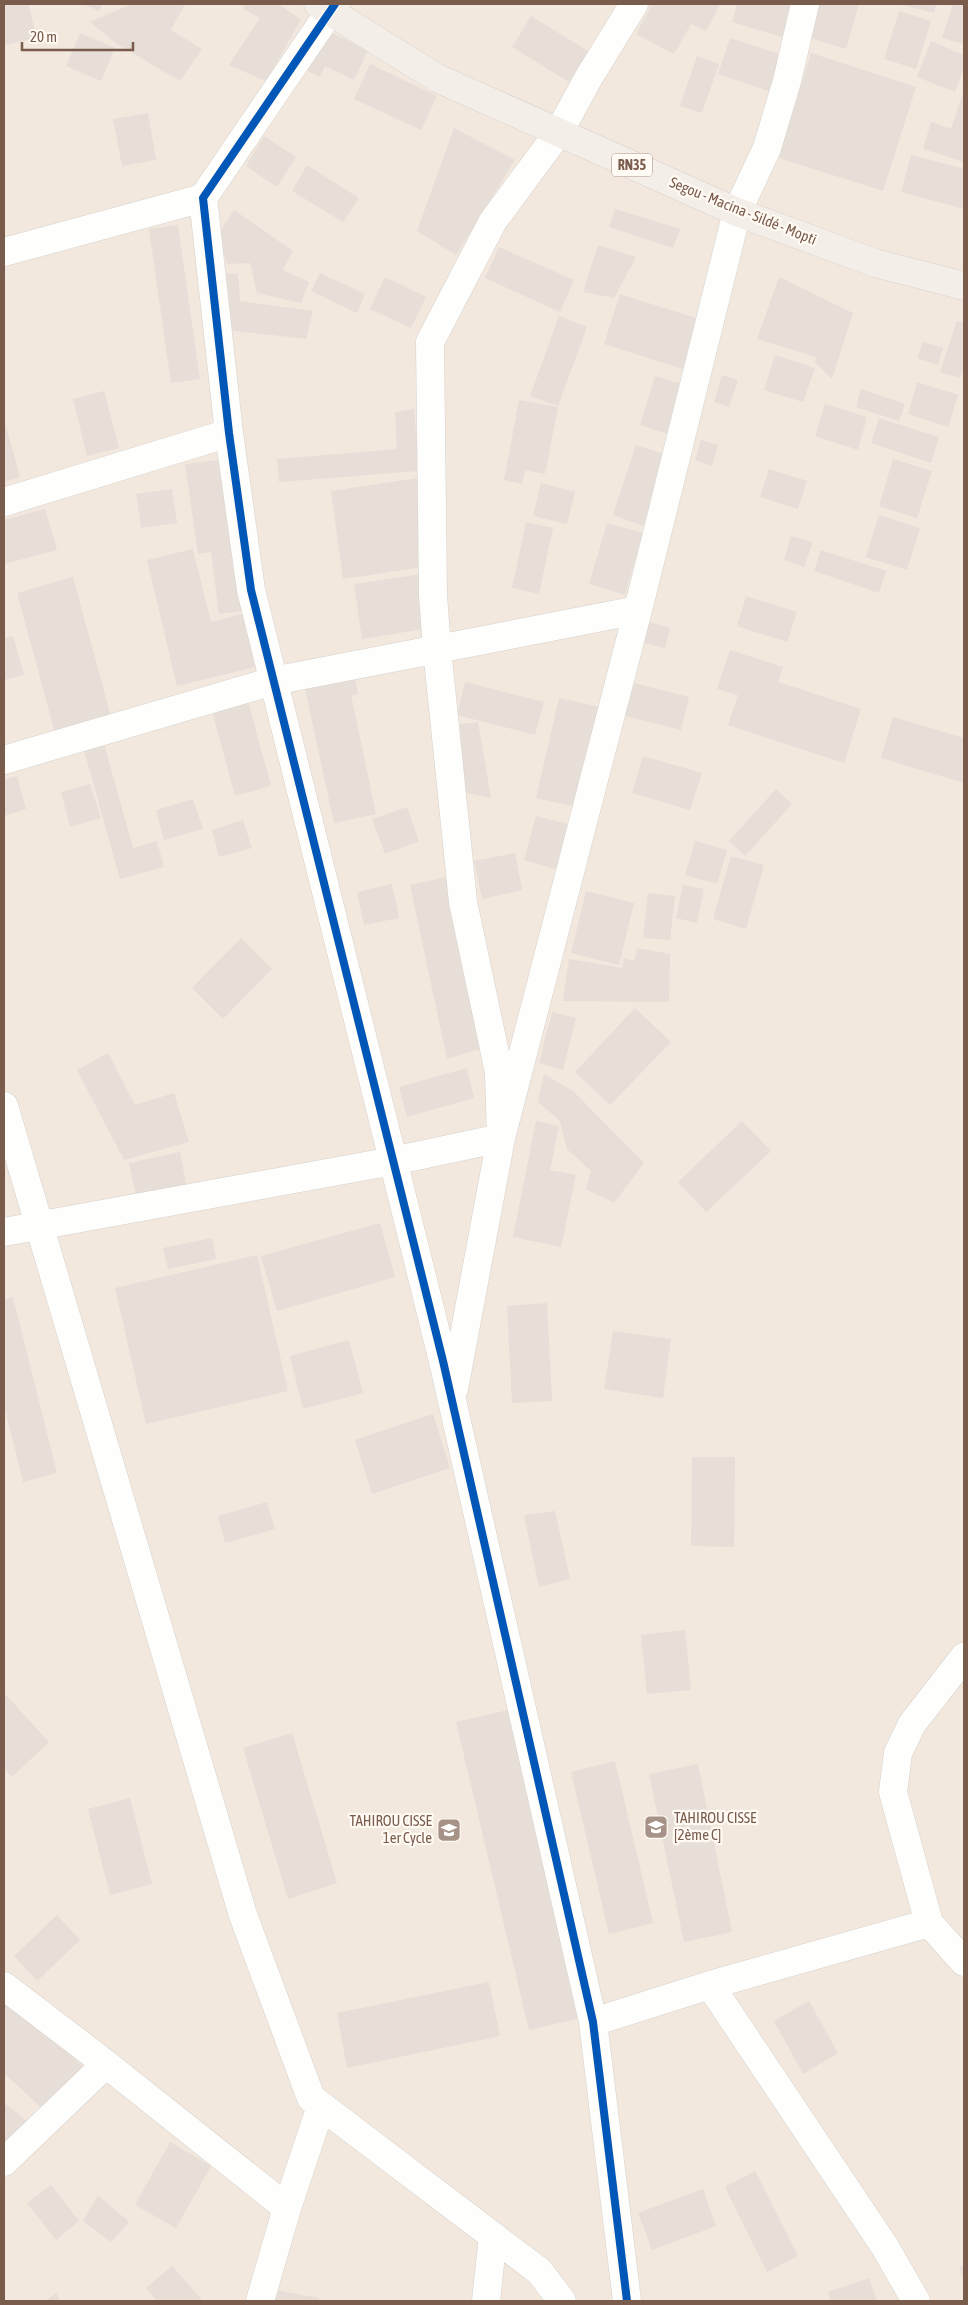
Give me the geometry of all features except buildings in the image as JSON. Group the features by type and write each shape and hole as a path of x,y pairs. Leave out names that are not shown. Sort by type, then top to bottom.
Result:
{"main road":[{"name":"Segou - Macina - Sildé - Mopti","path":"328,6 437,78 737,212 875,263 964,286"}],"street":[{"path":"501,1138 499,1072 463,902 433,595 430,342 493,221 559,132 589,77 634,4"},
{"path":"452,1400 501,1138 638,610 737,212 767,148 787,81 804,4"},
{"path":"328,6 203,198 229,433 251,590 452,1400 593,2022 627,2301"},
{"path":"4,252 203,198"},
{"path":"4,502 229,433"},
{"path":"4,760 273,681 638,610"},
{"path":"4,1106 243,1915 311,2098 539,2271 562,2301"},
{"path":"4,1232 393,1161 501,1138"},
{"path":"964,1656 912,1724 898,1753 893,1792 929,1923 964,1962"},
{"path":"593,2022 929,1923"},
{"path":"4,1986 106,2064 286,2208"},
{"path":"710,1986 885,2248 916,2301"},
{"path":"4,2162 106,2064"},
{"path":"260,2301 286,2208 320,2106"},
{"path":"486,2301 493,2236"}],"shaded area":[{"path":"4,4 964,4 964,2301 4,2301"}],"cycle path":[{"path":"335,4 203,198 229,433 251,590 443,1361 593,2022 627,2301"}],"place":[{"name":"TAHIROU CISSE [2ème C]","path":"656,1827"},
{"name":"TAHIROU CISSE 1er Cycle","path":"449,1830"}]}
